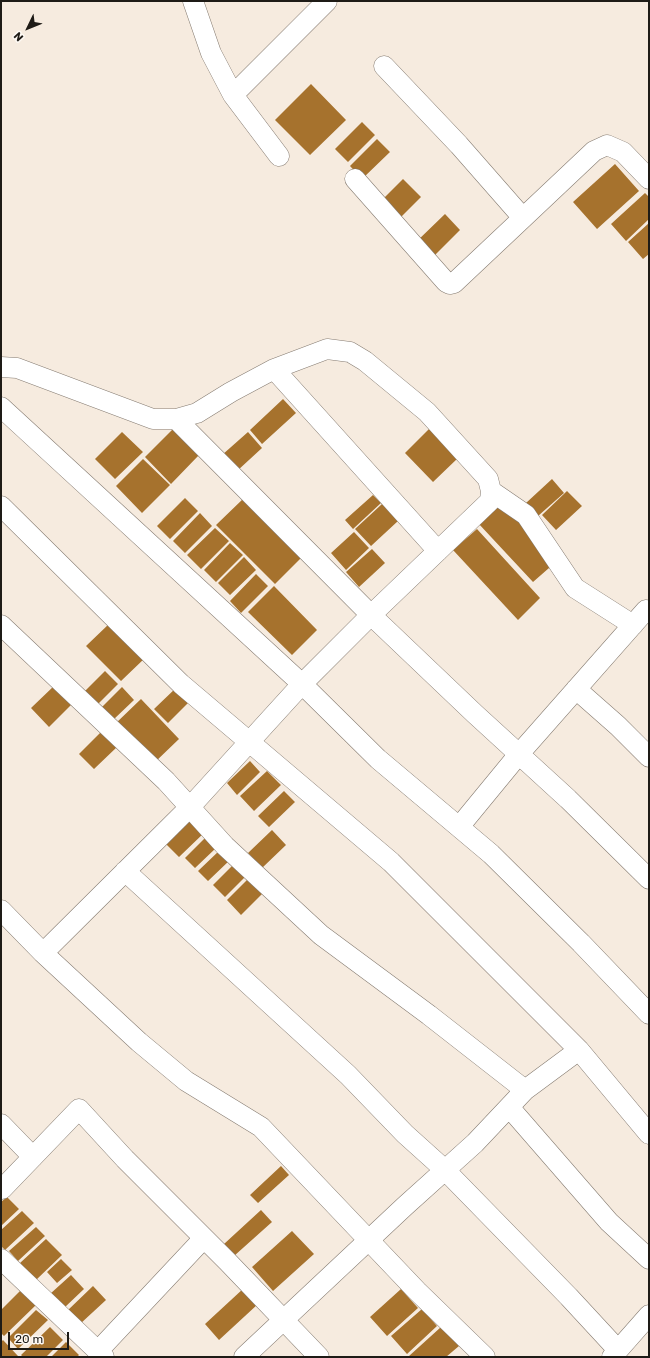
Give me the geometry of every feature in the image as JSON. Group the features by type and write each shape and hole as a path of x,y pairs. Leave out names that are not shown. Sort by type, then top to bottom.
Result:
{"street":[{"path":"192,1 211,53 233,94 278,156"},
{"path":"233,94 327,1"},
{"path":"384,66 459,144 524,218"},
{"path":"356,179 446,282 454,284 594,151 607,146 623,152 649,179"},
{"path":"1,367 17,368 153,419 176,419 197,413 231,392 274,369 326,349 350,352 365,361 427,412 488,479 491,491 490,501 371,615 302,684 190,807 43,953"},
{"path":"274,369 438,551"},
{"path":"1,407 302,684 378,759 491,854 581,943 649,1014"},
{"path":"176,419 371,615 518,754 568,799 649,879"},
{"path":"459,826 518,754 644,614 575,588 526,515 491,491"},
{"path":"1,506 181,684 391,862 580,1050 649,1134"},
{"path":"1,625 166,781 225,846 321,935 430,1016 525,1090"},
{"path":"576,689 618,726 649,757"},
{"path":"125,871 348,1075 406,1134 445,1170 569,1297 615,1354 649,1315"},
{"path":"1,910 43,953 139,1042 186,1081 261,1127 417,1291 485,1357"},
{"path":"244,1357 368,1240 475,1143 525,1090 580,1050"},
{"path":"508,1107 609,1222 649,1259"},
{"path":"2,1189 79,1109 125,1159 319,1357"},
{"path":"1,1124 33,1157"},
{"path":"1,1258 101,1354 204,1238"}],"building":[{"path":"311,84 346,120 310,155 275,120"},
{"path":"362,122 375,135 348,162 335,149"},
{"path":"377,139 390,152 362,179 350,166"},
{"path":"615,164 639,191 597,229 573,202"},
{"path":"403,179 421,197 398,220 380,202"},
{"path":"645,193 649,197 649,219 626,241 611,224"},
{"path":"445,214 460,230 431,259 415,243"},
{"path":"649,223 649,254 643,259 628,242"},
{"path":"283,399 296,413 262,444 250,430"},
{"path":"173,429 199,455 171,484 145,457"},
{"path":"429,429 458,458 433,482 405,453"},
{"path":"122,432 143,452 115,479 95,459"},
{"path":"248,432 262,448 237,471 222,455"},
{"path":"143,459 170,485 142,513 116,486"},
{"path":"552,479 564,493 538,516 526,503"},
{"path":"567,491 582,506 556,530 542,515"},
{"path":"373,495 381,503 353,529 345,520"},
{"path":"185,498 198,511 170,539 157,526"},
{"path":"244,498 302,557 275,584 216,525"},
{"path":"502,502 557,561 533,582 478,523"},
{"path":"382,504 398,521 371,546 355,529"},
{"path":"200,513 212,526 185,553 173,541"},
{"path":"215,528 229,541 201,569 187,555"},
{"path":"477,529 540,598 518,620 453,550"},
{"path":"354,532 369,548 346,570 331,553"},
{"path":"230,543 243,555 216,582 204,570"},
{"path":"372,549 385,563 359,587 346,572"},
{"path":"244,557 256,570 230,595 218,583"},
{"path":"256,574 268,586 241,613 230,601"},
{"path":"274,586 317,630 292,655 248,612"},
{"path":"110,623 145,658 121,681 86,646"},
{"path":"105,671 118,684 97,705 84,692"},
{"path":"55,685 73,703 49,727 31,708"},
{"path":"178,686 191,700 168,723 154,709"},
{"path":"122,687 134,700 113,720 101,708"},
{"path":"141,699 179,739 153,764 115,724"},
{"path":"102,731 117,747 94,769 79,754"},
{"path":"250,761 260,772 237,795 227,783"},
{"path":"267,771 281,785 254,811 240,796"},
{"path":"284,791 295,802 269,827 258,816"},
{"path":"191,818 205,832 179,857 165,843"},
{"path":"272,830 286,845 262,868 248,853"},
{"path":"206,837 216,848 195,868 185,858"},
{"path":"220,850 230,860 208,881 198,871"},
{"path":"235,863 247,875 225,897 213,885"},
{"path":"250,877 264,892 241,915 227,900"},
{"path":"281,1166 289,1175 258,1203 250,1195"},
{"path":"7,1197 19,1209 1,1226 1,1202"},
{"path":"261,1210 272,1222 234,1256 224,1244"},
{"path":"22,1211 34,1223 5,1250 1,1246 1,1230"},
{"path":"36,1227 45,1236 18,1261 9,1251"},
{"path":"292,1231 314,1254 273,1291 252,1267"},
{"path":"46,1239 62,1255 36,1280 20,1263"},
{"path":"61,1259 72,1270 57,1283 47,1272"},
{"path":"71,1275 84,1289 64,1308 50,1294"},
{"path":"93,1286 106,1300 80,1324 67,1311"},
{"path":"244,1288 258,1304 219,1340 205,1324"},
{"path":"401,1289 418,1308 387,1336 370,1317"},
{"path":"21,1290 36,1305 4,1336 1,1333 1,1310"},
{"path":"422,1309 437,1326 407,1354 391,1336"},
{"path":"36,1310 48,1320 18,1349 8,1338"},
{"path":"50,1327 63,1340 46,1357 23,1357 21,1355"},
{"path":"441,1327 459,1346 446,1357 409,1356"},
{"path":"3,1340 18,1356 1,1357 1,1342"},
{"path":"66,1342 79,1355 77,1357 51,1357"}]}
